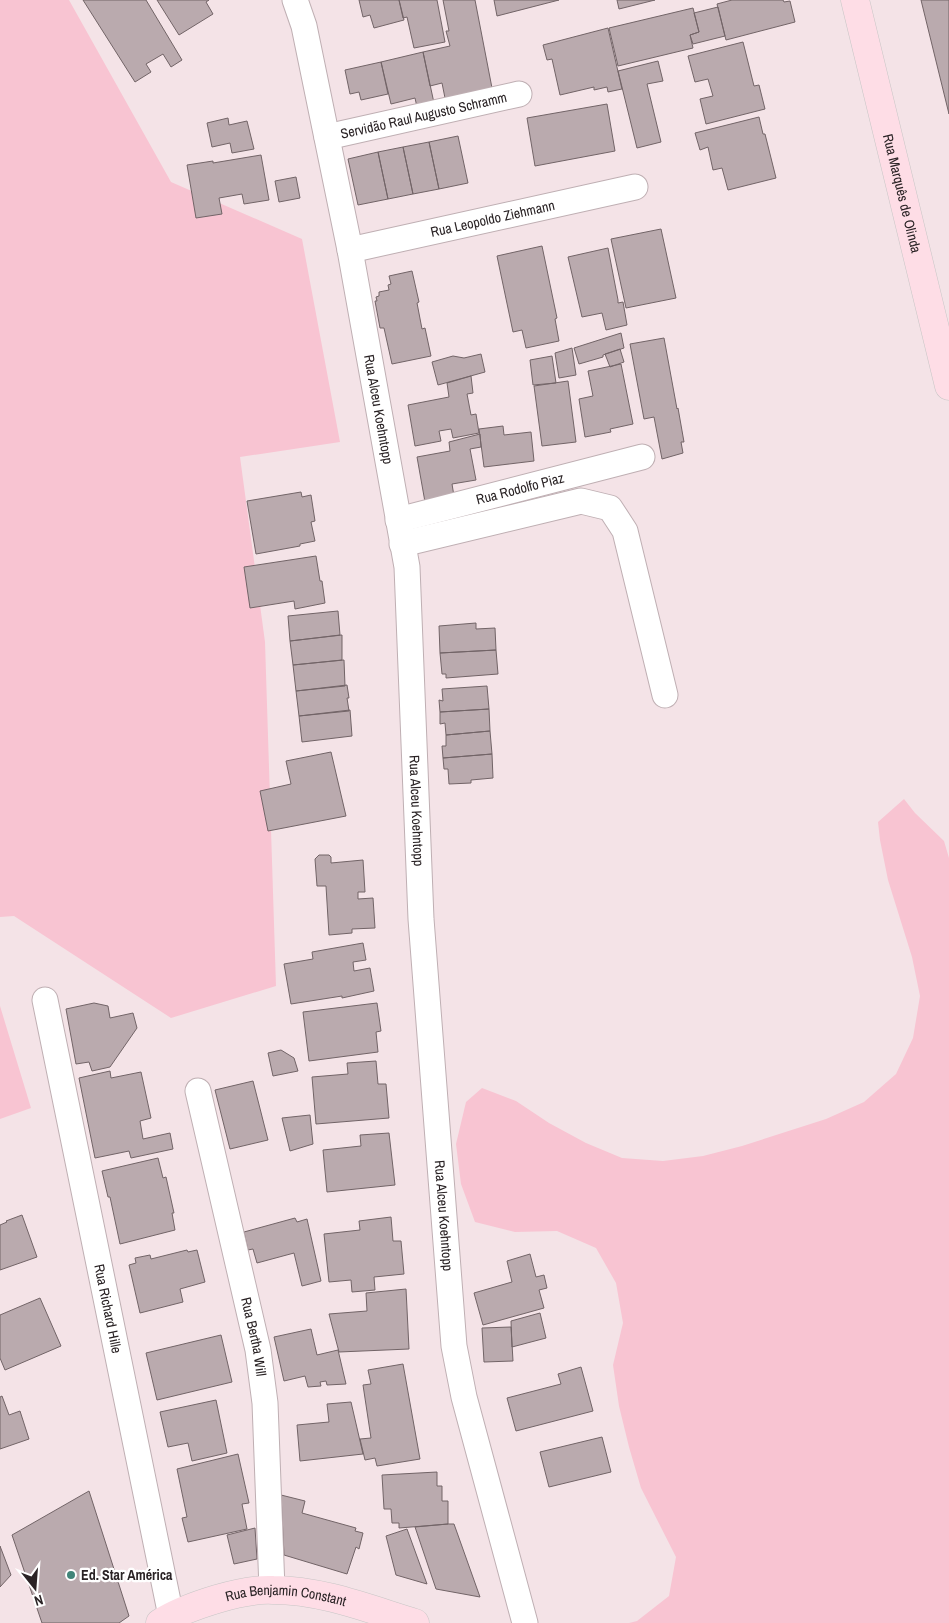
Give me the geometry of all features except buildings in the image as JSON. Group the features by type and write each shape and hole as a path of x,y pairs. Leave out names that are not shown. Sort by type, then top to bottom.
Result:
{"main road":[{"name":"Rua Marquês de Olinda","path":"855,0 949,386"},
{"name":"Rua Benjamin Constant","path":"166,1619 202,1603 232,1595 272,1590 304,1592 343,1601 415,1623"}],"street":[{"name":"Rua Alceu Koehntopp","path":"296,0 304,26 350,250 407,567 421,919 454,1346 464,1397 525,1623"},
{"name":"Servidão Raul Augusto Schramm","path":"327,137 519,94"},
{"name":"Rua Leopoldo Ziehmann","path":"350,250 636,187"},
{"name":"Rua Rodolfo Piaz","path":"398,520 642,457"},
{"path":"402,544 581,501 610,508 625,531 665,695"},
{"name":"Rua Richard Hille","path":"45,1000 166,1619"},
{"name":"Rua Bertha Will","path":"198,1091 258,1350 265,1403 272,1590"}],"shaded area":[{"path":"0,0 69,0 171,182 302,239 340,442 240,457 265,642 276,986 171,1018 14,916 0,917"},
{"path":"904,799 915,813 944,841 949,858 949,1623 629,1623 637,1621 669,1596 676,1557 641,1488 619,1406 613,1365 623,1323 616,1283 596,1248 557,1231 515,1232 475,1222 461,1184 456,1144 466,1102 482,1088 516,1101 549,1123 586,1143 622,1158 663,1161 703,1156 742,1146 826,1119 864,1102 896,1074 913,1038 920,996 912,957 888,880 878,822"},
{"path":"0,1006 31,1108 0,1119"}],"place":[{"name":"Ed. Star América","path":"71,1575"}]}
